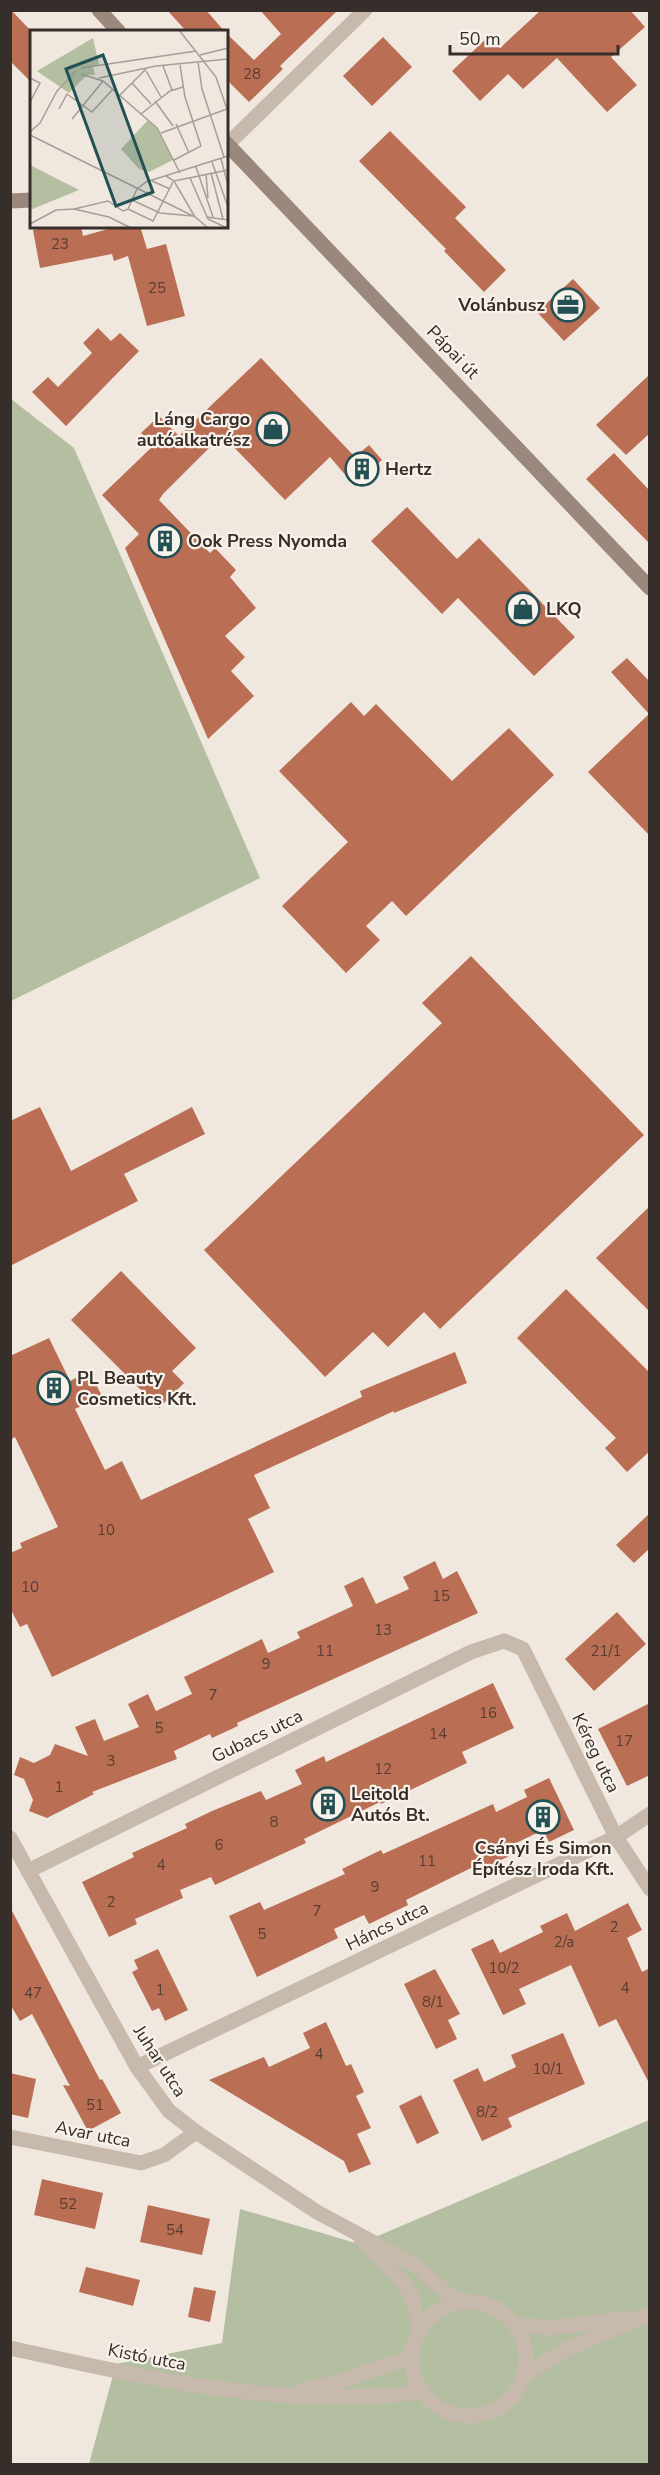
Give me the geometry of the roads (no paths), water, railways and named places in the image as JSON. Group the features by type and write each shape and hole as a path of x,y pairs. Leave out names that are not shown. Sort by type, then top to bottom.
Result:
{"main road":[{"path":"99,10 117,30"},
{"name":"Pápai út","path":"228,145 650,588"},
{"path":"10,201 30,200"}],"street":[{"name":"Pápai út","path":"228,143 365,10"},
{"name":"Kéreg utca","path":"504,1641 523,1649 616,1837 650,1889"},
{"name":"Gubacs utca","path":"28,1870 471,1652 504,1641"},
{"name":"Háncs utca","path":"137,2067 616,1837 650,1814"},
{"name":"Juhar utca","path":"10,1838 137,2067 169,2111 196,2132 308,2206 414,2264 448,2294 464,2302"},
{"name":"Avar utca","path":"10,2137 141,2163 164,2155 196,2132"},
{"name":"Juhar utca","path":"355,2233 404,2283 412,2296 420,2330"},
{"path":"464,2302 492,2307 515,2324 524,2340 527,2358 525,2375 517,2392 504,2406 479,2416 452,2414 435,2406 422,2392 414,2375 412,2356 420,2330 439,2311 464,2302"},
{"path":"515,2324 549,2328 648,2315"},
{"path":"525,2375 566,2349 648,2315"},
{"name":"Kistó utca","path":"10,2348 189,2386 242,2393 357,2397 422,2392"},
{"name":"Kistó utca","path":"278,2394 336,2383 412,2356"}],"place":[{"name":"Volánbusz","path":"568,305"},
{"name":"Láng Cargo autóalkatrész","path":"273,429"},
{"name":"Hertz","path":"362,469"},
{"name":"Ook Press Nyomda","path":"165,541"},
{"name":"LKQ","path":"523,609"},
{"name":"PL Beauty Cosmetics Kft.","path":"54,1388"},
{"name":"Leitold Autós Bt.","path":"328,1804"},
{"name":"Csányi És Simon Építész Iroda Kft.","path":"543,1817"}]}
